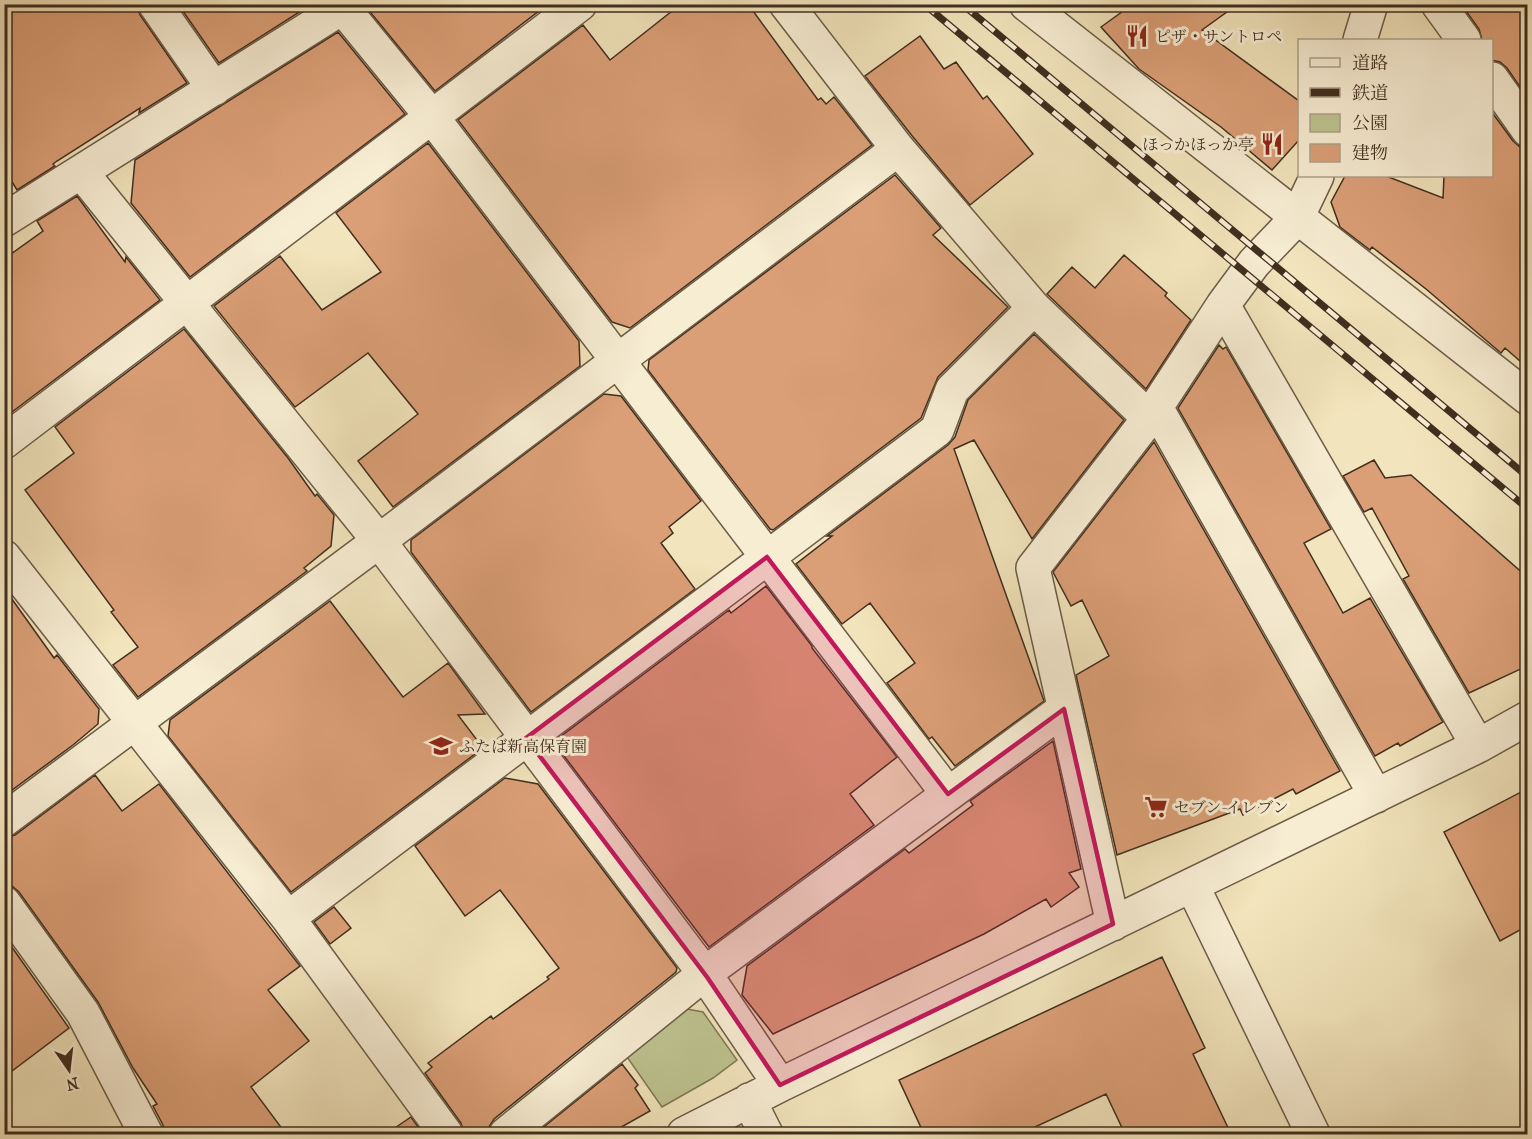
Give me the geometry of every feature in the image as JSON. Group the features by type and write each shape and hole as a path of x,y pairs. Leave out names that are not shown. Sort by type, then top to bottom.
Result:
{"street":[{"path":"155,4 214,89"},
{"path":"4,442 580,4"},
{"path":"786,4 897,149 1034,308 1152,412 1376,796"},
{"path":"1026,4 1527,398"},
{"path":"1360,39 1371,4"},
{"path":"1438,4 1463,39"},
{"path":"4,220 345,6 948,794"},
{"path":"1493,82 1527,130"},
{"path":"4,820 379,541 897,149"},
{"path":"82,173 379,541 704,974 780,1085"},
{"path":"1113,924 1032,568 1152,412 1223,305 1254,263 1297,219 1317,177"},
{"path":"1223,305 1478,746"},
{"path":"288,918 937,430 952,390 1034,308"},
{"path":"4,557 288,918 446,1134"},
{"path":"506,1134 704,974 1064,709"},
{"path":"684,1134 749,1100 1478,746 1527,718"},
{"path":"1192,885 1313,1134"},
{"path":"4,903 83,1013 146,1134"},
{"path":"749,1100 766,1134"}],"highlighted area":[{"path":"767,557 948,794 1064,709 1113,924 780,1085 707,977 526,738"}],"green space":[{"path":"687,1009 703,1012 737,1060 713,1078 662,1107 627,1057"}],"building":[{"path":"4,4 136,4 140,15 187,83 139,113 140,108 57,161 53,164 55,166 17,190 4,169"},
{"path":"178,4 312,4 219,63"},
{"path":"367,4 548,4 435,91 366,7"},
{"path":"681,4 748,4 818,100 821,98 826,104 834,97 872,145 630,328 612,322 458,120 583,25 610,60"},
{"path":"1133,4 1238,4 1202,30 1298,100 1298,141 1272,170 1221,127 1139,69 1101,27"},
{"path":"1461,4 1527,4 1527,97 1507,68 1500,62 1493,60 1493,39 1482,39 1479,29"},
{"path":"338,32 405,114 190,277 131,203 135,160"},
{"path":"920,36 944,69 956,62 983,99 987,96 1033,154 970,205 865,76"},
{"path":"1493,114 1513,141 1520,147 1527,148 1527,367 1505,348 1501,353 1426,289 1372,247 1370,250 1340,227 1331,202 1344,177 1389,177 1443,198 1444,177 1493,177"},
{"path":"428,143 579,341 580,366 393,507 358,461 418,414 368,353 295,407 214,306 280,256 322,310 381,272 336,213"},
{"path":"895,175 941,228 933,235 1008,307 938,377 921,418 773,530 770,529 648,370 649,360"},
{"path":"77,196 125,262 126,257 160,300 4,418 4,259 43,231 37,221"},
{"path":"1124,255 1167,293 1165,296 1191,320 1146,389 1047,294 1072,267 1095,288"},
{"path":"184,329 288,458 315,496 317,494 334,515 331,546 304,568 307,571 138,697 113,665 138,647 111,612 114,610 25,490 74,453 55,427"},
{"path":"1034,334 1124,420 1032,539 974,440 954,449 1044,701 955,766 932,737 929,739 887,683 915,663 870,603 842,624 796,564 832,536 827,536 948,445 955,437 968,400"},
{"path":"1219,345 1223,349 1226,347 1331,529 1304,543 1343,613 1370,598 1443,722 1400,746 1398,743 1375,756 1178,408"},
{"path":"604,394 621,396 701,501 669,527 673,533 661,543 695,589 531,712 411,552 411,540"},
{"path":"1154,442 1340,771 1296,794 1293,789 1243,815 1240,809 1117,855 1076,675 1109,656 1082,600 1071,606 1053,572"},
{"path":"1374,460 1385,478 1411,475 1527,577 1527,666 1469,693 1403,579 1409,576 1372,508 1364,512 1343,476"},
{"path":"766,586 897,757 850,794 874,825 709,947 558,748 560,737 729,610 731,613"},
{"path":"4,588 54,658 57,655 99,709 98,724 4,796"},
{"path":"330,601 403,697 448,663 485,714 458,715 483,748 291,892 168,736 170,720"},
{"path":"1053,741 1081,869 1069,873 1079,887 1051,907 1046,899 984,934 773,1034 742,995 747,966 905,849 909,853 973,805 970,801"},
{"path":"95,775 122,811 159,784 300,966 268,990 309,1041 251,1087 286,1134 165,1134 153,1106 157,1104 133,1068 98,1002 19,892 12,886 4,885 4,838 15,835"},
{"path":"505,778 538,784 677,968 676,972 494,1119 488,1134 464,1134 461,1123 425,1073 432,1067 428,1063 491,1016 493,1019 549,979 547,977 559,968 500,890 465,916 415,846"},
{"path":"1527,789 1527,926 1500,941 1444,832"},
{"path":"334,907 351,928 330,944 314,922"},
{"path":"4,936 69,1028 4,1077"},
{"path":"1162,957 1205,1048 1193,1054 1231,1134 1125,1134 1106,1094 1020,1134 924,1134 899,1080"},
{"path":"622,1064 638,1085 635,1088 650,1111 609,1134 535,1134"},
{"path":"411,1117 423,1134 386,1134"}],"railway":[{"path":"924,4 1528,509"},
{"path":"962,4 1528,477"}],"place":[{"name":"ピザ・サントロペ","path":"1137,36"},
{"name":"ほっかほっか亭","path":"1272,144"},
{"name":"ふたば新高保育園","path":"441,746"},
{"name":"セブン-イレブン","path":"1156,807"}]}
